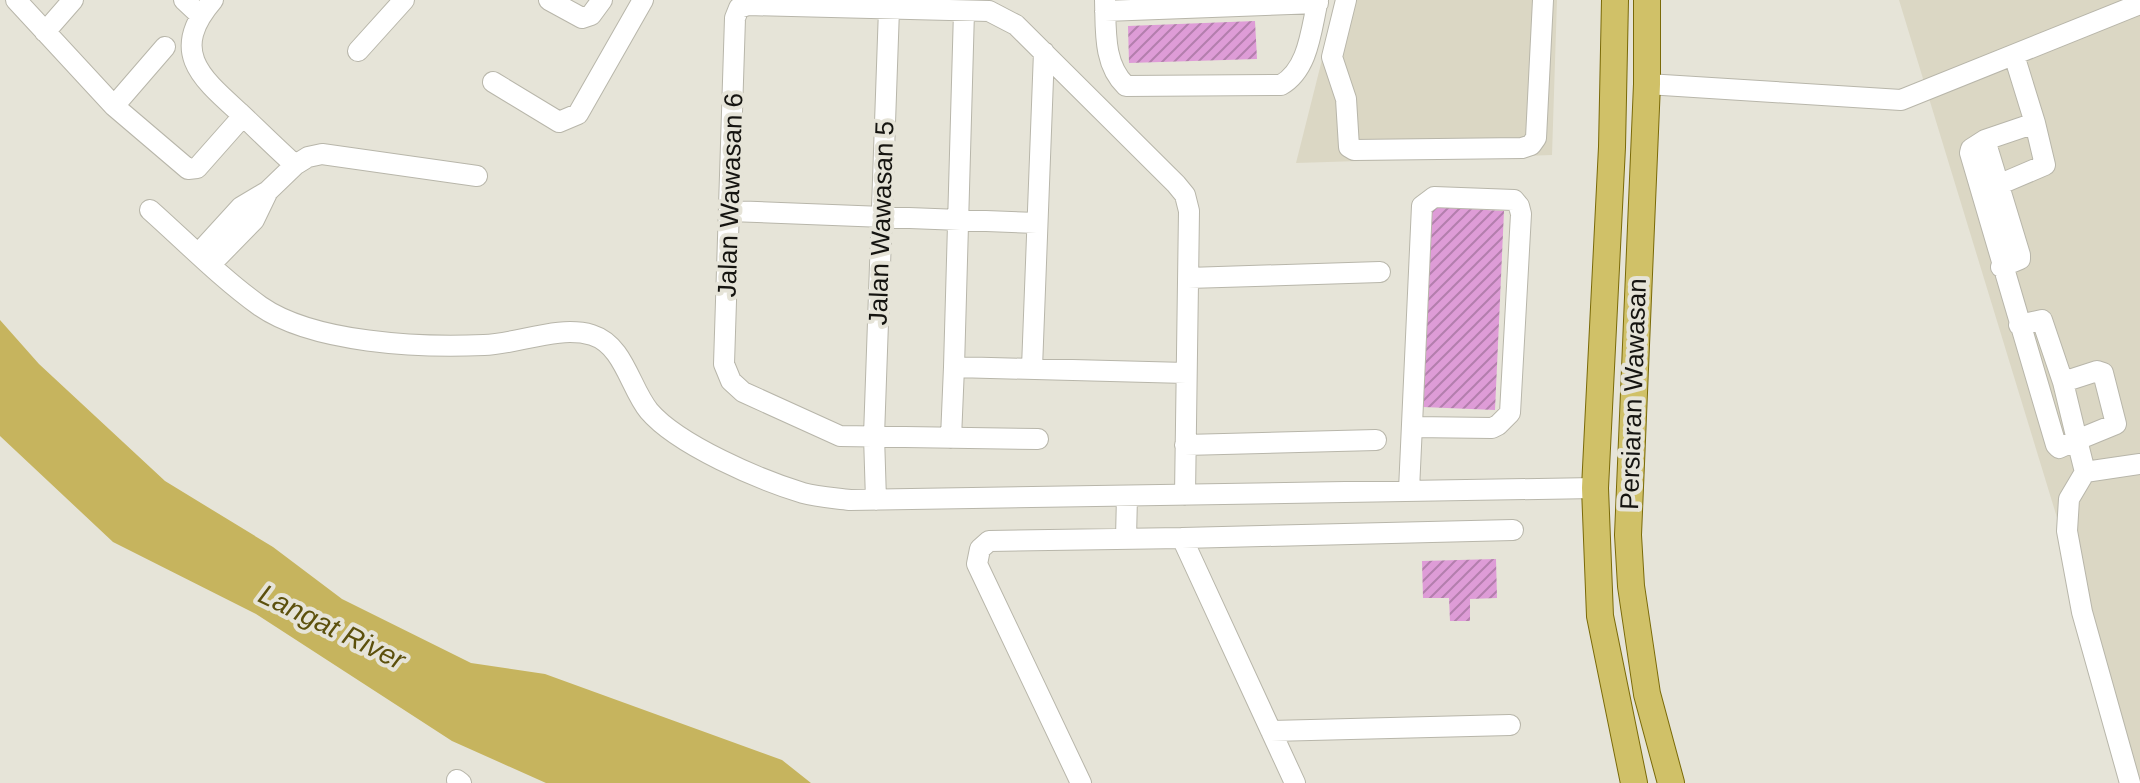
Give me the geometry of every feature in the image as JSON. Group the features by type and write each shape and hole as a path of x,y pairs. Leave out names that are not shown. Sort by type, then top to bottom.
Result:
{"main road":[{"name":"Persiaran Wawasan","path":"1647,0 1647,84 1628,535 1631,586 1647,694 1671,783"},
{"name":"Persiaran Wawasan","path":"1615,12 1612,147 1595,488 1600,616 1634,783"},
{"path":"1612,147 1628,106 1647,84 1624,48 1615,12"},
{"path":"1628,535 1615,506 1595,488 1618,461 1631,417"}],"street":[{"path":"16,0 114,106 188,169 193,170 243,116"},
{"path":"45,32 73,0"},
{"path":"184,0 206,7 193,37 193,62 209,85 295,165"},
{"path":"358,51 404,0"},
{"path":"549,0 582,18 591,15 602,0"},
{"path":"493,82 559,122 578,114 643,0"},
{"path":"1346,0 1332,57 1346,99 1349,147 1354,150 1522,148 1531,145 1536,138 1543,0"},
{"path":"1318,2 1302,64 1294,78 1281,85 1126,86 1116,76 1109,60 1105,5 1318,2"},
{"path":"794,3 989,11 1016,25 1185,195 1189,211 1185,495"},
{"name":"Jalan Wawasan 6","path":"794,3 748,5 739,8 735,18 724,364 731,381 743,392 840,436 874,436"},
{"path":"1647,84 1901,100 2140,4"},
{"name":"Jalan Wawasan 5","path":"876,500 874,436 889,9"},
{"path":"951,438 964,11"},
{"path":"114,106 165,47"},
{"path":"1032,368 1044,52"},
{"path":"1998,185 2044,167 2035,123 2014,55"},
{"path":"2035,123 1985,140 1970,153 2001,267 2056,445 2059,448 2116,424 2100,371 2063,382"},
{"path":"1985,140 2021,257 2001,267"},
{"path":"205,259 254,220 268,191 308,157 322,154 477,176"},
{"path":"1409,490 1422,206 1434,197 1514,200 1521,214 1510,413 1492,428 1413,427"},
{"path":"150,210 261,307 322,333 434,346 489,345 571,332 603,340 616,353 647,409 667,428 709,454 804,493 850,500 876,500 1595,488"},
{"path":"730,211 1037,223"},
{"path":"1188,278 1380,272"},
{"path":"2019,325 2042,320 2063,382 2085,472 2069,499 2067,531 2085,625 2130,783"},
{"path":"954,367 1186,373"},
{"path":"874,436 1038,439"},
{"path":"1185,445 1376,440"},
{"path":"2085,472 2140,464"},
{"path":"1126,538 1127,496"},
{"path":"1081,783 977,564 980,549 989,541 1513,530"},
{"path":"1182,538 1295,783"},
{"path":"1271,731 1510,725"}],"shaded area":[{"path":"1337,0 1557,0 1552,155 1296,163"},
{"path":"1899,0 2140,0 2140,783 2138,783"}],"water":[{"name":"Langat River","path":"0,320 39,364 165,481 273,547 342,599 471,663 545,674 782,760 811,783 546,783 452,741 256,614 113,542 0,436"}],"building":[{"path":"1255,21 1257,59 1129,63 1128,26"},
{"path":"1432,207 1504,211 1495,410 1423,407"},
{"path":"1496,559 1497,598 1470,599 1470,621 1450,621 1449,598 1423,598 1422,561"}]}
